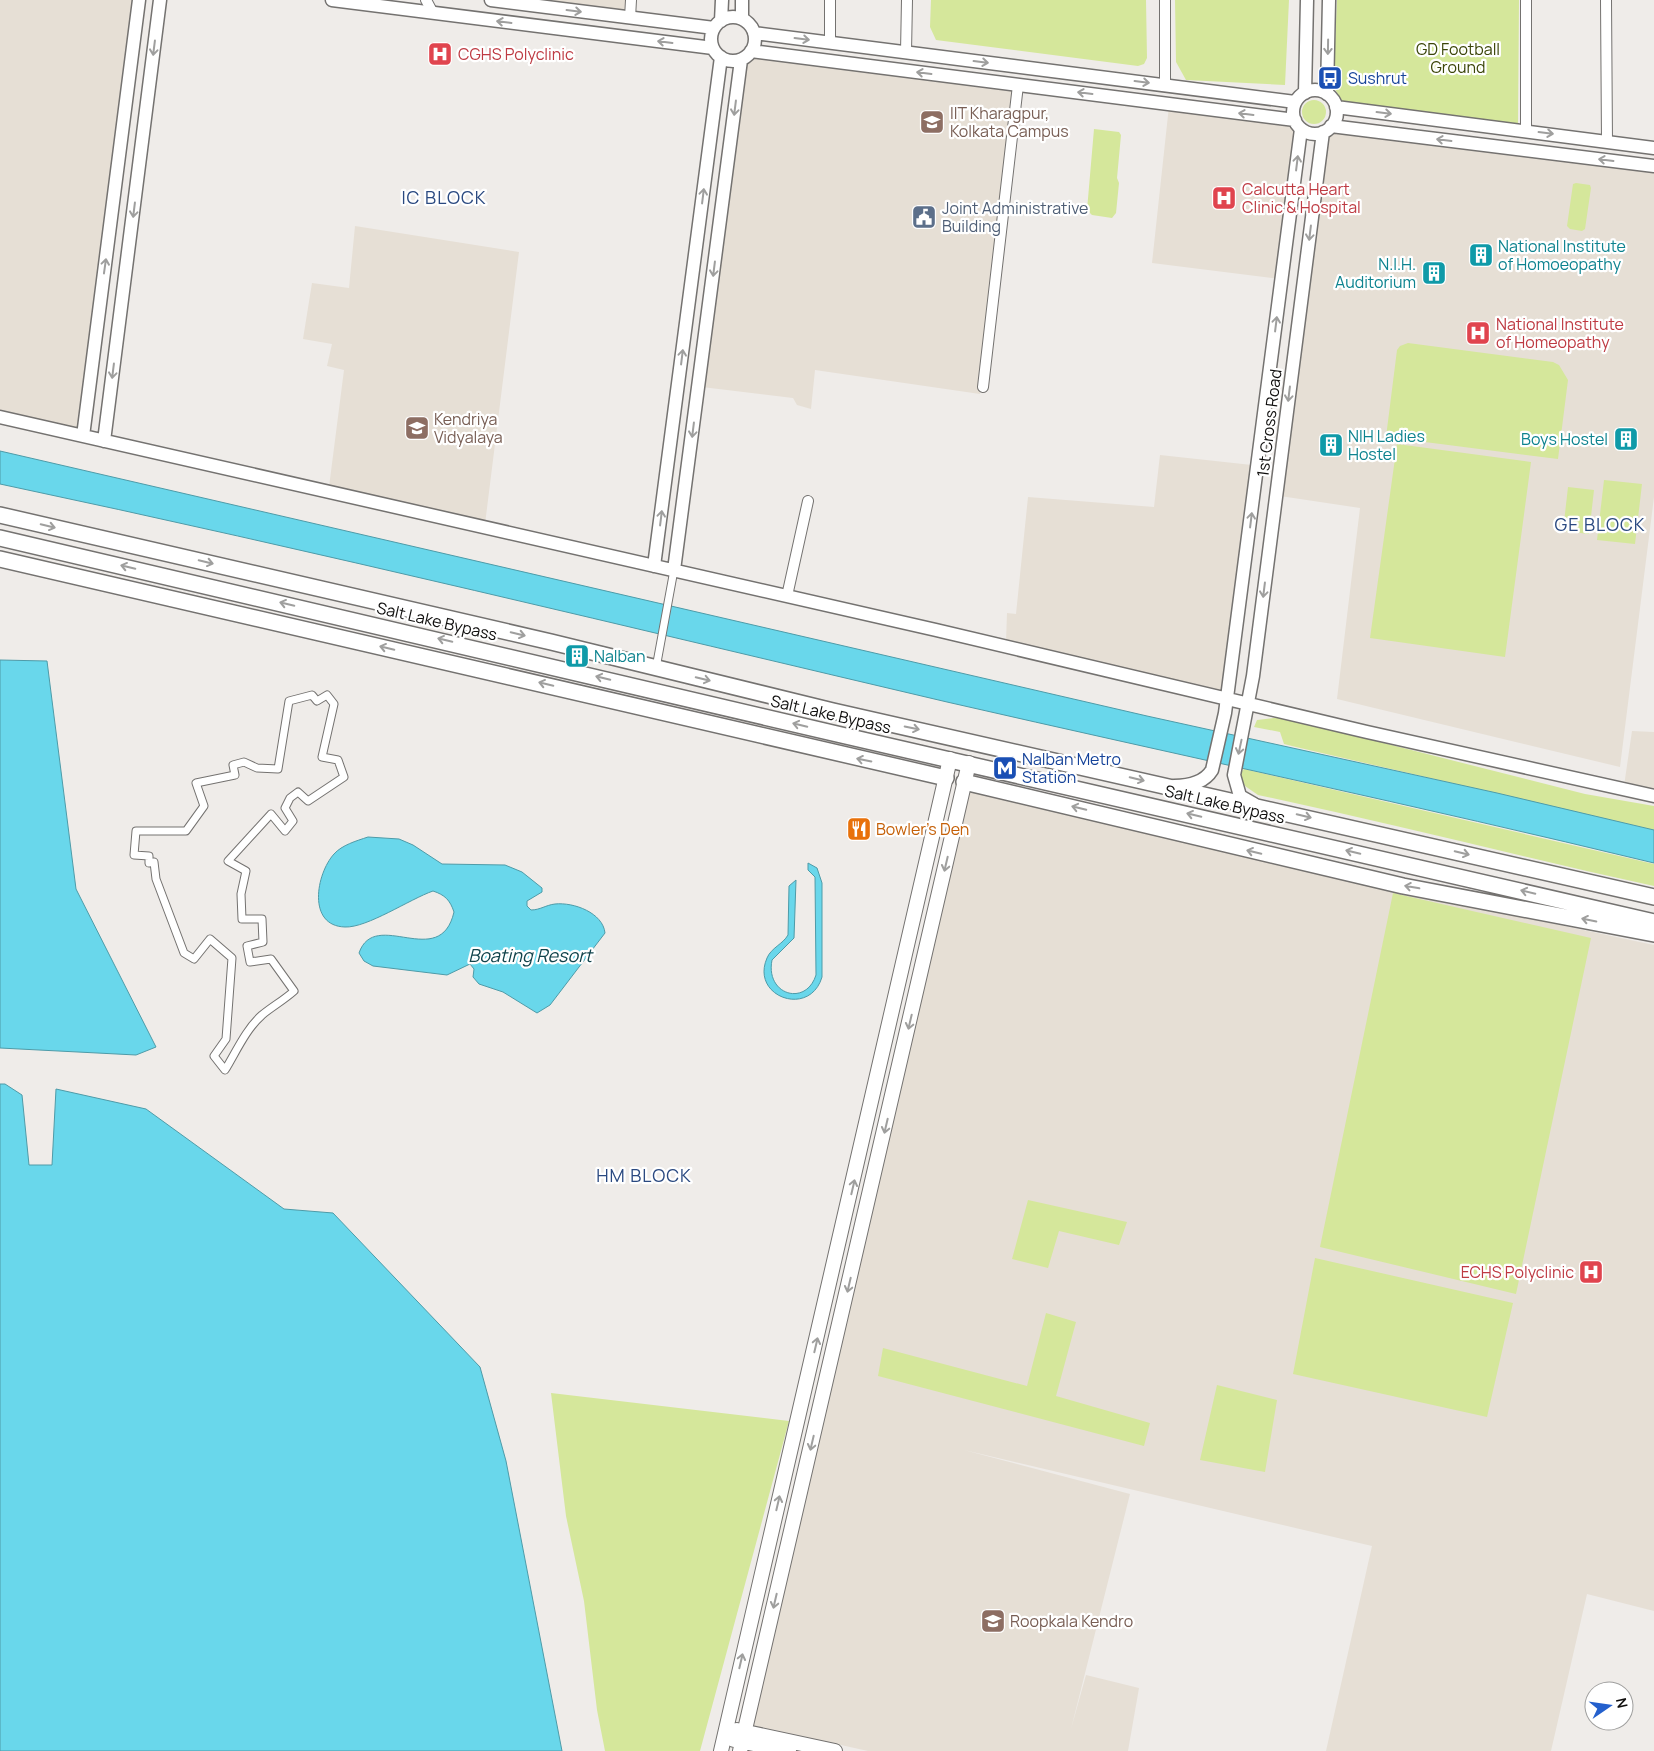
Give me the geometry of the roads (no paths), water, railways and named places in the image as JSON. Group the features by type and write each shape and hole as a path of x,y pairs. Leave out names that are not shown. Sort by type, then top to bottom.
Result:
{"main road":[{"name":"Salt Lake Bypass","path":"0,514 833,711 1256,805 1654,897"},
{"name":"Salt Lake Bypass","path":"0,538 1649,920"},
{"path":"0,559 946,778"},
{"path":"644,707 656,668"},
{"path":"721,1751 950,759"},
{"path":"742,1742 969,763"},
{"path":"964,782 1112,816 1244,850 1452,895 1654,934"},
{"path":"1112,816 1140,803"},
{"path":"1423,868 1452,895"},
{"path":"1610,912 1617,889"},
{"path":"1618,926 1649,920"},
{"path":"788,1462 806,1467"},
{"path":"725,1732 742,1742 789,1751"},
{"path":"742,1742 835,1751"}],"street":[{"path":"83,436 139,0"},
{"path":"104,441 160,0"},
{"path":"332,0 717,52 734,61 746,55 754,45 754,32 748,23 742,19 727,18 718,25 711,36 717,52 654,566"},
{"path":"426,0 433,13"},
{"path":"491,0 630,18 718,25"},
{"path":"630,18 631,0"},
{"path":"718,25 722,0"},
{"path":"742,0 742,19"},
{"path":"830,0 830,42"},
{"path":"906,52 907,0"},
{"path":"1165,0 1165,85"},
{"path":"1305,92 1307,0"},
{"path":"746,55 1036,87 1298,125 1315,134 1327,129 1336,118 1336,108 1327,94 1329,0"},
{"path":"1526,0 1526,131"},
{"path":"1606,0 1607,141"},
{"path":"754,32 1295,102"},
{"path":"656,668 674,570 746,55"},
{"path":"1036,87 1039,69"},
{"path":"982,388 1018,85"},
{"path":"1298,125 1293,108 1295,102 1305,92 1317,90 1327,94"},
{"path":"1336,108 1654,148"},
{"path":"124,120 145,124"},
{"name":"1st Cross Road","path":"1172,786 1188,785 1202,780 1212,770 1225,713 1283,271 1298,125"},
{"path":"1327,129 1654,166"},
{"name":"1st Cross Road","path":"1256,805 1240,796 1234,776 1246,718 1305,273 1327,129"},
{"path":"1283,271 1305,273"},
{"path":"102,288 123,292"},
{"path":"0,417 1654,796"},
{"path":"787,596 808,501"},
{"path":"1247,553 1268,557"},
{"path":"327,694 334,704 322,757 338,760 344,777 308,801 298,792 290,798 285,808 293,820 285,831 271,814 228,861 246,871 241,894 242,919 262,919 263,942 247,946 250,962 271,959 294,991 280,1004 262,1015 245,1036 225,1070 214,1056 226,1039 232,958 210,939 194,959 184,953 156,879 154,862 149,862 149,856 134,855 136,832 186,831 204,806 196,783 236,776 233,765 244,762 257,768 278,769 289,701 312,695 317,701 327,694"},
{"path":"946,778 964,782"}],"water":[{"path":"0,451 1147,716 1497,793 1654,830 1654,863 1389,801 947,702 356,563 0,484"},
{"path":"0,660 47,661 76,889 156,1047 136,1055 0,1048"},
{"name":"Boating Resort","path":"368,837 399,839 413,845 442,864 505,865 522,872 542,888 542,892 527,901 527,906 531,910 555,904 579,907 599,920 605,933 550,1005 537,1013 503,992 479,984 473,977 474,969 470,964 447,975 373,966 364,961 359,953 367,940 379,936 422,939 436,937 447,929 454,912 451,904 441,894 433,891 365,923 354,926 345,927 333,924 325,918 320,909 318,898 323,874 328,863 341,848"},
{"path":"808,863 817,868 822,883 822,977 815,990 806,997 784,998 774,992 767,983 764,972 767,958 788,935 789,886 796,880 794,938 772,960 771,972 780,989 796,994 804,991 811,985 816,975 815,877 808,870"},
{"path":"0,1084 5,1084 22,1095 29,1165 52,1165 56,1089 146,1109 284,1209 333,1213 480,1367 506,1461 562,1751 0,1751"}],"place":[{"name":"CGHS Polyclinic","path":"440,54"},
{"name":"Sushrut","path":"1330,78"},
{"name":"IIT Kharagpur, Kolkata Campus","path":"932,122"},
{"name":"Calcutta Heart Clinic & Hospital","path":"1224,198"},
{"name":"Joint Administrative Building","path":"924,217"},
{"name":"National Institute of Homoeopathy","path":"1481,255"},
{"name":"N.I.H. Auditorium","path":"1434,273"},
{"name":"National Institute of Homeopathy","path":"1478,333"},
{"name":"Kendriya Vidyalaya","path":"417,428"},
{"name":"Boys Hostel","path":"1626,439"},
{"name":"NIH Ladies Hostel","path":"1331,445"},
{"name":"Nalban","path":"577,656"},
{"name":"Nalban Metro Station","path":"1005,768"},
{"name":"Bowler's Den","path":"859,829"},
{"name":"ECHS Polyclinic","path":"1591,1272"},
{"name":"Roopkala Kendro","path":"993,1621"}],"district":[{"name":"IC BLOCK","path":"444,198"},
{"name":"GE BLOCK","path":"1600,525"},
{"name":"HM BLOCK","path":"644,1176"}],"park label":[{"name":"GD Football Ground","path":"1458,58"}]}
